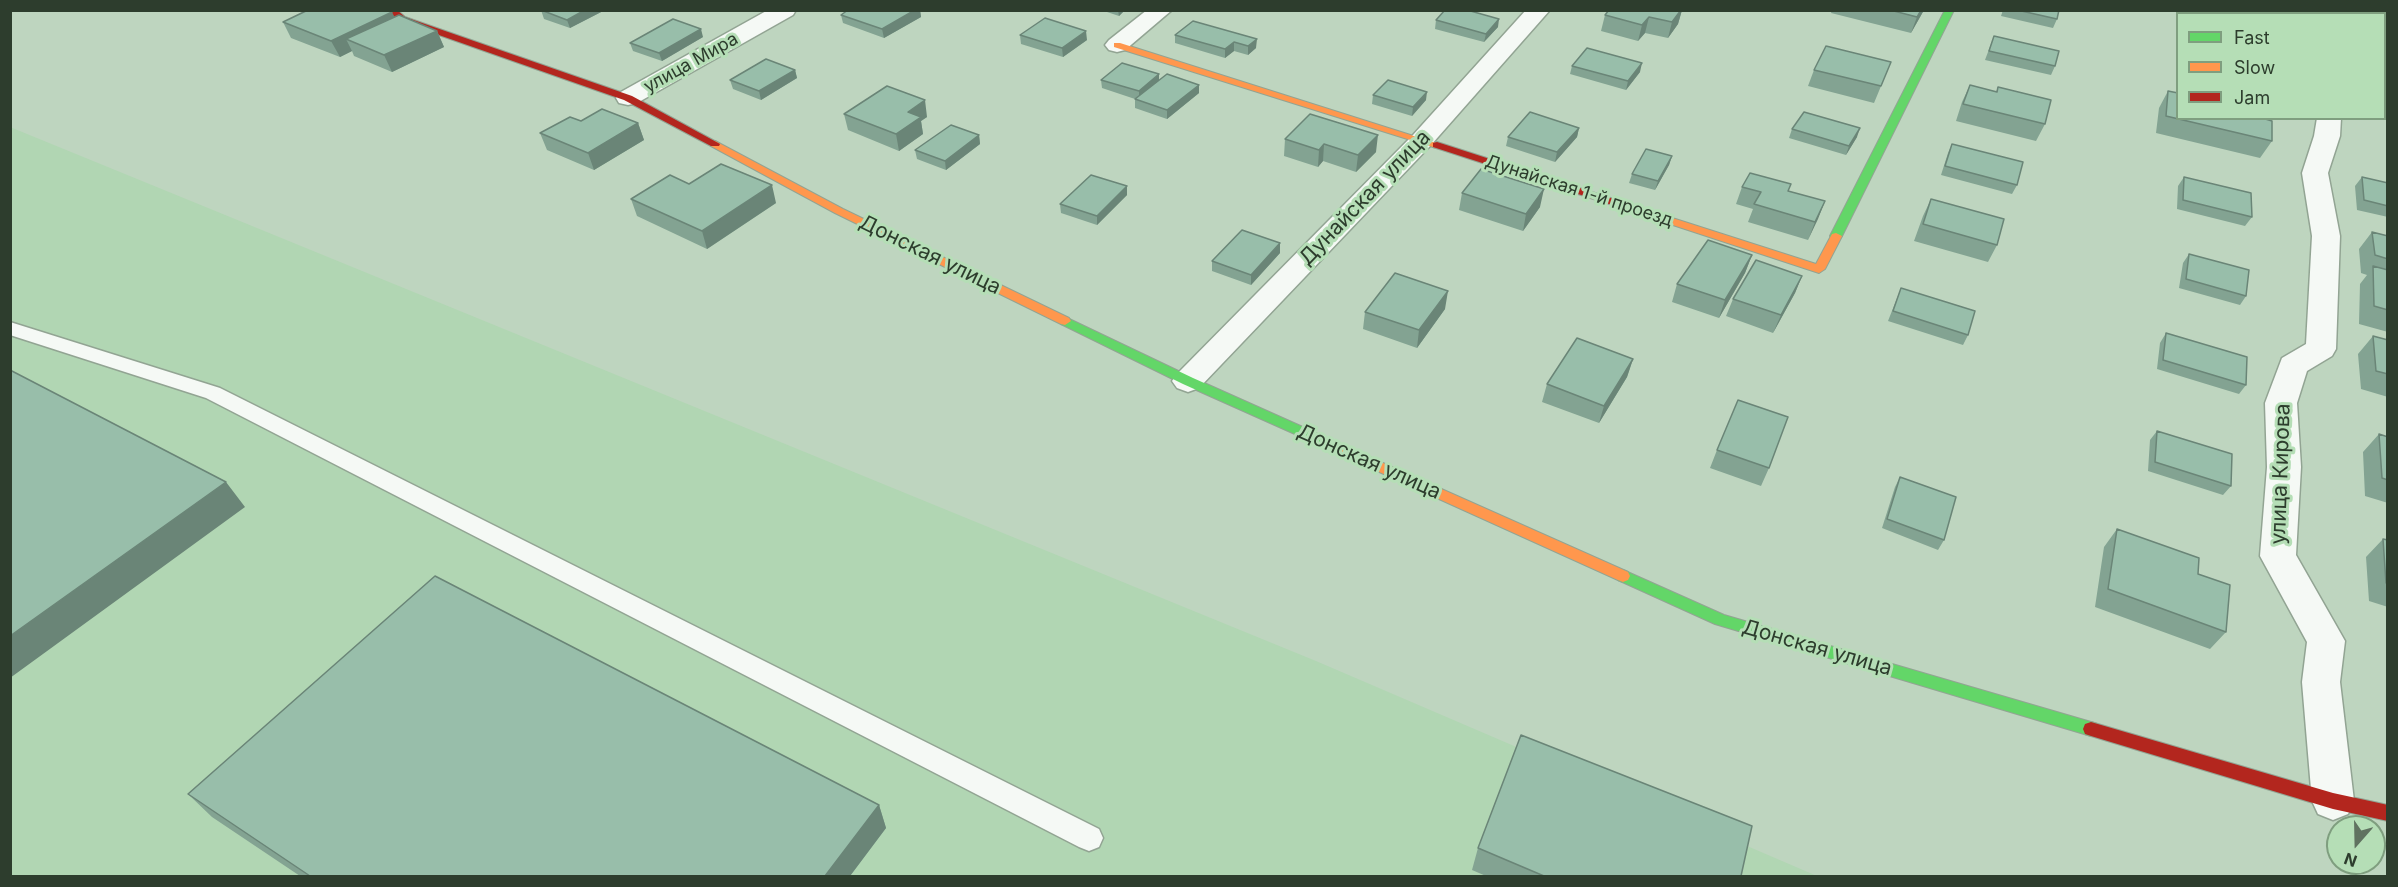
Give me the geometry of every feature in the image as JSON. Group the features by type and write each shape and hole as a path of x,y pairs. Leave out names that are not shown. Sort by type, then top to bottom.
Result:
{"street":[{"name":"Донская улица","path":"391,10 402,19 628,98 839,211 1188,381 1720,620 2333,801 2388,813"},
{"name":"улица Мира","path":"628,98 785,10"},
{"name":"Дунайская 1-й проезд","path":"1117,45 1161,10"},
{"name":"Дунайская улица","path":"1188,381 1422,140 1539,10"},
{"name":"Дунайская 1-й проезд","path":"1117,45 1422,140 1819,269 1950,10"},
{"name":"улица Кирова","path":"2329,120 2327,136 2315,172 2326,236 2321,349 2294,365 2281,403 2284,467 2278,556 2326,641 2321,682 2333,801"}],"lane":[{"path":"10,328 213,393 1089,838"}],"shaded area":[{"path":"10,127 1316,661 1817,876 11,876"}],"building":[{"path":"308,10 389,10 392,12 331,41 283,22"},
{"path":"541,10 585,10 567,20"},
{"path":"848,10 915,10 882,29 841,15"},
{"path":"1445,10 1467,10 1499,19 1486,34 1436,20"},
{"path":"1609,10 1681,10 1672,22 1649,17 1642,25 1605,15"},
{"path":"1890,10 1921,10 1917,17"},
{"path":"2017,10 2059,10 2057,19"},
{"path":"2211,10 2239,10 2246,12 2211,12"},
{"path":"399,15 437,31 384,55 346,39"},
{"path":"1045,18 1086,31 1062,48 1020,35"},
{"path":"673,19 701,29 659,53 630,43"},
{"path":"1193,21 1257,39 1248,46 1234,42 1225,49 1175,35"},
{"path":"1994,36 2059,51 2055,66 1989,51"},
{"path":"1826,46 1891,62 1881,86 1814,70"},
{"path":"1587,48 1642,63 1628,81 1572,66"},
{"path":"766,59 795,70 759,91 730,80"},
{"path":"1122,63 1159,74 1139,91 1101,80"},
{"path":"1167,74 1199,85 1167,110 1135,99"},
{"path":"1388,80 1427,92 1413,107 1373,95"},
{"path":"1970,85 1997,92 1998,87 2051,100 2045,124 1963,104"},
{"path":"887,86 925,100 908,112 921,117 896,134 844,114"},
{"path":"2168,91 2176,93 2176,118 2166,116"},
{"path":"602,109 638,123 588,153 540,133 570,117 581,121"},
{"path":"1530,112 1579,128 1557,152 1508,137"},
{"path":"1804,112 1860,128 1849,146 1792,129"},
{"path":"1310,114 1378,135 1358,155 1324,144 1319,150 1285,139"},
{"path":"2183,120 2269,120 2272,121 2272,141"},
{"path":"951,125 979,135 945,161 915,150"},
{"path":"1952,144 2023,162 2017,185 1945,166"},
{"path":"1646,149 1672,156 1658,181 1632,174"},
{"path":"721,164 772,185 702,231 631,199 670,175 689,184"},
{"path":"1481,169 1544,189 1526,214 1462,193"},
{"path":"1750,173 1791,184 1788,191 1825,201 1815,222 1754,204 1761,192 1742,187"},
{"path":"1091,175 1127,186 1097,216 1060,204"},
{"path":"2184,177 2251,193 2252,217 2183,200"},
{"path":"2362,177 2388,183 2388,206 2364,200"},
{"path":"1931,199 2004,219 1997,245 1923,224"},
{"path":"1242,230 1280,243 1251,275 1212,261"},
{"path":"2372,232 2388,236 2388,259 2375,255"},
{"path":"1708,240 1752,255 1725,300 1677,284"},
{"path":"2189,254 2249,270 2246,296 2186,279"},
{"path":"1756,260 1802,276 1781,315 1733,299"},
{"path":"2373,266 2388,270 2388,310 2374,306"},
{"path":"1395,273 1448,291 1419,330 1365,312"},
{"path":"1901,288 1975,311 1968,335 1893,311"},
{"path":"2166,333 2247,357 2246,385 2163,360"},
{"path":"2373,336 2388,340 2388,374 2376,371"},
{"path":"1577,338 1633,359 1604,406 1547,384"},
{"path":"10,370 226,482 10,636"},
{"path":"1738,400 1788,417 1769,468 1717,450"},
{"path":"2157,431 2232,454 2231,486 2155,462"},
{"path":"2379,434 2388,437 2388,480 2382,478"},
{"path":"1900,477 1956,497 1944,540 1887,519"},
{"path":"2117,529 2199,558 2198,574 2230,585 2226,632 2108,589"},
{"path":"2383,539 2388,540 2388,583 2386,583"},
{"path":"435,576 879,805 825,876 310,876 188,794"},
{"path":"1521,735 1752,826 1741,876 1544,876 1478,848"}],"traffic: fast":[{"path":"1836,236 1950,10"},
{"path":"1065,321 1188,381 1338,448"},
{"path":"1623,576 1720,620 2091,729"}],"traffic: slow":[{"path":"1117,45 1437,145"},
{"path":"715,144 839,211 1065,321"},
{"path":"1616,203 1819,269 1836,236"},
{"path":"1338,448 1623,576"}],"traffic: jam":[{"path":"391,10 402,19 628,98 715,144"},
{"path":"1437,145 1616,203"},
{"path":"2091,729 2333,801 2388,813"}]}
